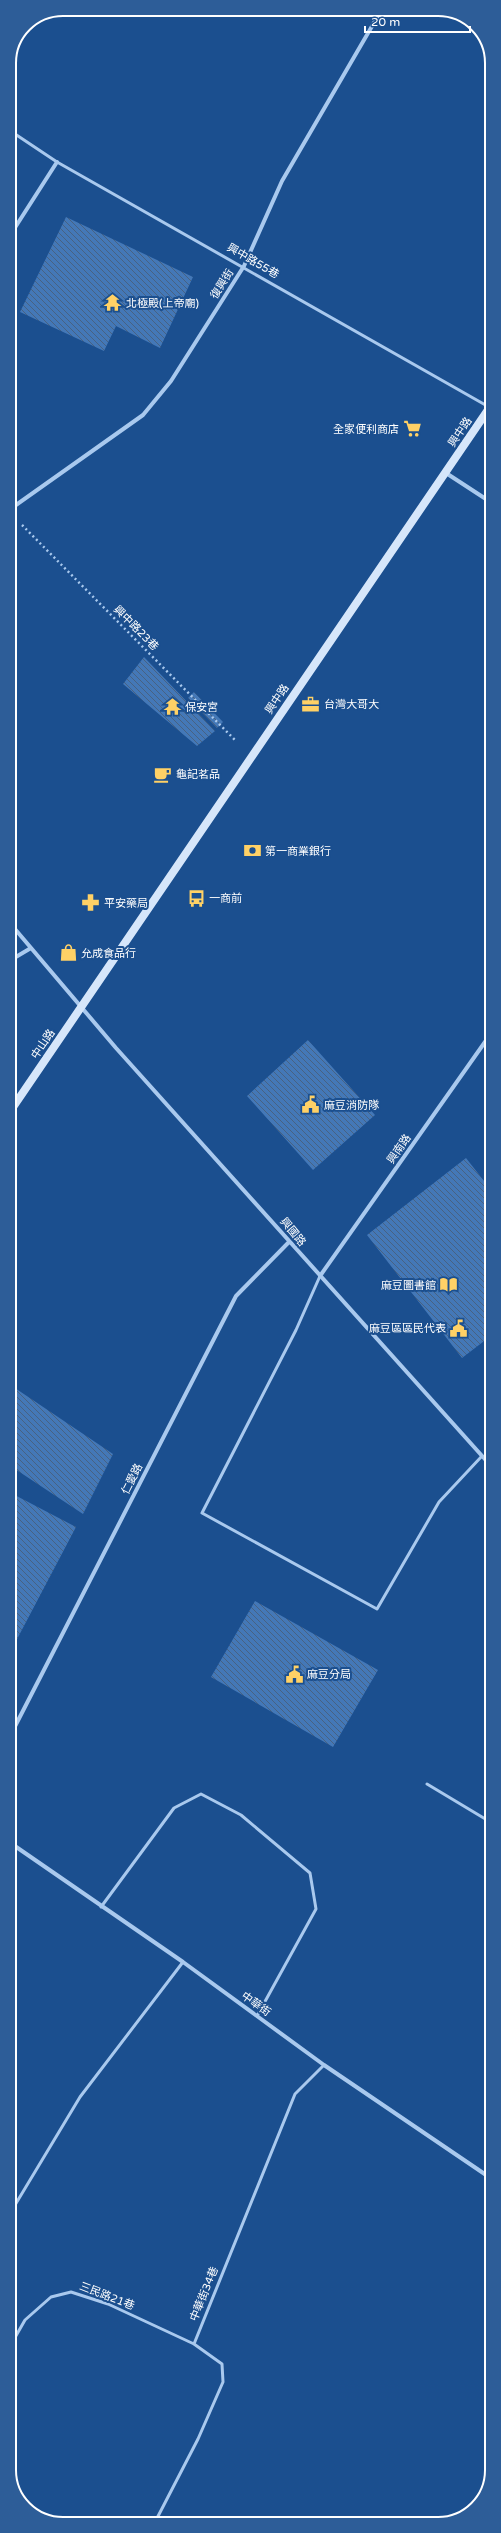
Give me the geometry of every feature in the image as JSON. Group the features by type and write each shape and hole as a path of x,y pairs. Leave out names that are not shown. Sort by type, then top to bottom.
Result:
{"main road":[{"name":"興中路","path":"82,1007 485,414"},
{"name":"中山路","path":"16,1103 82,1007"}],"street":[{"name":"復興街","path":"16,505 143,415 171,382 244,266 282,181 378,16"},
{"path":"16,226 57,162"},
{"path":"446,473 485,498"},
{"name":"興國路","path":"16,930 82,1007 268,1215 289,1242 485,1459"},
{"path":"16,956 31,948"},
{"name":"興南路","path":"320,1276 485,1042"},
{"name":"仁愛路","path":"16,1724 236,1296 289,1242"},
{"name":"中華街","path":"16,1847 101,1907 183,1962 324,2065 485,2174"}],"lane":[{"name":"興中路55巷","path":"16,135 57,162 485,402"},
{"path":"320,1276 296,1330 202,1513 377,1609 439,1502 482,1456"},
{"path":"427,1784 485,1819"},
{"path":"101,1907 174,1808 201,1794 241,1815 310,1873 316,1909 257,2016"},
{"path":"16,2203 80,2097 183,1962"},
{"name":"中華街34巷","path":"194,2344 295,2094 324,2065"},
{"name":"三民路21巷","path":"16,2337 25,2320 51,2297 71,2292 108,2304 194,2344"},
{"path":"158,2517 198,2439 223,2382 222,2364 194,2344"}],"path":[{"name":"興中路23巷","path":"20,523 252,756"}],"building":[{"path":"66,217 193,277 160,348 116,326 104,351 20,312"},
{"name":"保安宮","path":"144,657 215,731 197,746 123,684"},
{"path":"194,692 223,722 217,728 188,698"},
{"name":"麻豆消防隊","path":"308,1040 375,1115 313,1170 247,1096"},
{"name":"麻豆圖書館","path":"466,1158 485,1182 485,1340 462,1358 367,1235"},
{"path":"16,1389 113,1454 83,1514 16,1470"},
{"path":"16,1496 76,1527 16,1641"},
{"name":"麻豆分局","path":"255,1601 378,1670 333,1747 211,1677"}],"place":[{"name":"北極殿(上帝廟)","path":"113,303"},
{"name":"全家便利商店","path":"412,429"},
{"name":"台灣大哥大","path":"311,704"},
{"name":"保安宮","path":"172,707"},
{"name":"龜記茗品","path":"163,774"},
{"name":"第一商業銀行","path":"252,851"},
{"name":"一商前","path":"196,898"},
{"name":"平安藥局","path":"91,903"},
{"name":"允成食品行","path":"68,953"},
{"name":"麻豆消防隊","path":"311,1105"},
{"name":"麻豆圖書館","path":"449,1285"},
{"name":"麻豆區區民代表","path":"459,1328"},
{"name":"麻豆分局","path":"294,1674"}]}
